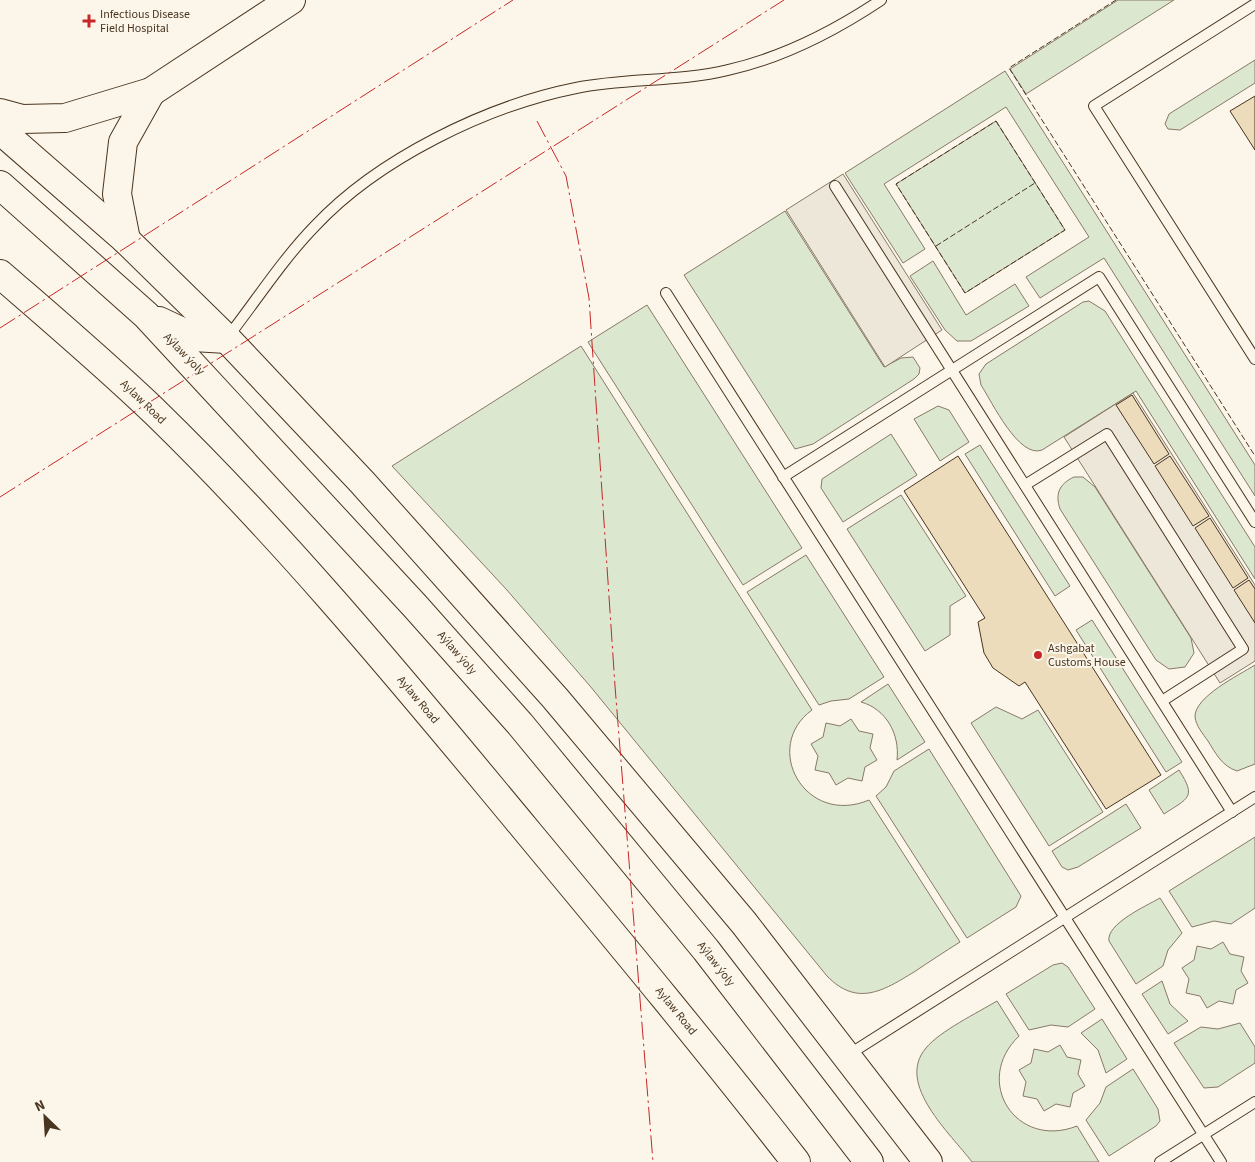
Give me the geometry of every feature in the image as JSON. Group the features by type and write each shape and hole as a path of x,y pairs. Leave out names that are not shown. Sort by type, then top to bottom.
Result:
{"main road":[{"path":"0,113 22,119 65,118 151,92 291,0"},
{"path":"126,240 118,194 123,142 151,92"},
{"path":"0,130 126,240 227,339 362,482 555,698 744,923 928,1162"},
{"name":"Aýlaw ýoly","path":"0,185 146,315 403,592 520,724 706,950 869,1162"},
{"name":"Aylaw Road","path":"0,274 96,357 158,416 283,546 483,777 661,992 796,1162"},
{"path":"146,315 193,337 227,339"}],"lane":[{"path":"227,339 315,226 353,191 391,165 472,120 530,99 578,88 728,71 773,56 820,34 881,0"},
{"path":"1255,4 1094,106 1255,359"},
{"path":"835,186 1232,812"},
{"path":"783,477 1099,277 1255,522"},
{"path":"666,293 1221,1162"},
{"path":"1025,485 1107,434 1233,632 1243,649 1162,701"},
{"path":"847,1055 1255,797"},
{"path":"1160,1162 1255,1102"}],"green space":[{"path":"1118,0 1174,0 1026,94 1010,69"},
{"path":"1255,60 1255,83 1180,130 1168,129 1165,124 1169,114"},
{"path":"1005,71 1255,465 1255,496 1104,258 1040,298 1026,277 1089,237 1006,107 884,184 925,249 903,263 845,173"},
{"path":"996,121 1065,230 965,293 896,184"},
{"path":"785,211 884,367 901,358 913,357 920,368 919,374 914,379 813,444 795,449 684,275"},
{"path":"933,261 966,315 1015,284 1029,306 971,341 957,341 945,330 910,276"},
{"path":"1089,301 1105,311 1255,547 1255,579 1136,391 1042,450 1033,450 1024,446 1015,438 992,404 981,385 979,374 986,364 1083,302"},
{"path":"647,305 802,548 743,585 588,342"},
{"path":"581,346 812,710 797,726 790,743 791,762 797,779 809,793 826,803 846,805 869,800 960,942 892,985 870,993 860,993 838,986 827,976 590,686 506,589 392,466"},
{"path":"938,406 949,410 969,442 940,461 914,419"},
{"path":"891,434 917,475 843,522 821,488 822,479"},
{"path":"980,445 1070,586 1055,596 965,454"},
{"path":"1074,477 1083,477 1095,487 1191,638 1194,653 1185,667 1169,669 1156,660 1060,509 1058,494 1062,486"},
{"path":"901,495 966,596 950,606 950,635 925,651 847,529"},
{"path":"806,555 884,677 849,699 831,701 819,705 747,592"},
{"path":"1092,620 1182,762 1166,772 1076,630"},
{"path":"1255,665 1255,764 1237,771 1227,766 1220,759 1200,730 1195,717 1197,709 1209,694"},
{"path":"888,684 925,742 897,760 896,741 890,724 878,710 861,702"},
{"path":"996,707 1022,719 1038,710 1103,812 1049,846 971,723"},
{"path":"851,719 859,731 873,734 870,748 877,760 865,767 862,781 848,778 836,785 829,773 815,770 818,756 811,744 823,737 826,723 840,726"},
{"path":"929,749 1021,896 1016,907 967,938 876,796 886,787 894,771"},
{"path":"1179,770 1188,786 1187,796 1164,814 1149,790"},
{"path":"1126,804 1141,828 1078,867 1068,870 1062,867 1052,851"},
{"path":"1255,837 1255,908 1231,924 1214,921 1192,927 1169,891"},
{"path":"1160,898 1182,933 1168,950 1163,966 1136,984 1109,941 1110,935 1114,928 1128,916"},
{"path":"1223,942 1230,954 1244,957 1241,971 1248,983 1236,990 1233,1004 1219,1001 1207,1008 1200,996 1186,993 1189,979 1182,968 1194,960 1197,946 1211,949"},
{"path":"1062,963 1068,967 1095,1009 1068,1027 1051,1025 1029,1030 1006,994 1053,965"},
{"path":"1162,981 1170,1004 1188,1021 1168,1034 1142,994"},
{"path":"997,1001 1019,1036 1005,1054 1000,1072 1001,1091 1008,1107 1019,1120 1036,1128 1055,1131 1077,1126 1099,1162 972,1162 930,1108 921,1093 917,1077 918,1062 926,1048 949,1029"},
{"path":"1102,1019 1127,1059 1106,1073 1098,1050 1081,1033"},
{"path":"1240,1023 1255,1047 1255,1063 1218,1087 1204,1088 1174,1043 1201,1027 1218,1029"},
{"path":"1060,1045 1067,1057 1081,1060 1078,1074 1085,1086 1073,1093 1070,1107 1056,1104 1044,1111 1037,1099 1023,1096 1026,1082 1019,1070 1031,1063 1034,1049 1048,1052"},
{"path":"1133,1069 1158,1109 1160,1121 1156,1126 1109,1156 1086,1120 1100,1103 1106,1087"}],"shaded area":[{"path":"843,174 942,330 885,367 786,210"},
{"path":"1133,393 1255,585 1255,661 1220,683 1064,437"}],"building":[{"path":"1255,96 1255,150 1230,111"},
{"path":"1132,395 1169,454 1154,464 1116,405"},
{"path":"958,456 1161,775 1106,809 1025,682 1019,686 993,668 984,653 978,622 985,618 904,491"},
{"path":"1170,456 1209,516 1193,526 1155,466"},
{"path":"1210,518 1248,578 1233,588 1195,528"},
{"path":"1249,580 1255,589 1255,623 1234,590"}],"fence":[{"path":"1116,0 1009,68 1255,456"},
{"path":"996,121 1065,230 965,293 896,184 996,121"},
{"path":"936,246 1035,183"}],"power":[{"path":"0,328 513,0"},
{"path":"0,497 784,0"},
{"path":"537,121 566,176 589,298 615,686 653,1162"}],"place":[{"name":"Infectious Disease Field Hospital","path":"89,21"},
{"name":"Ashgabat Customs House","path":"1038,655"}]}
